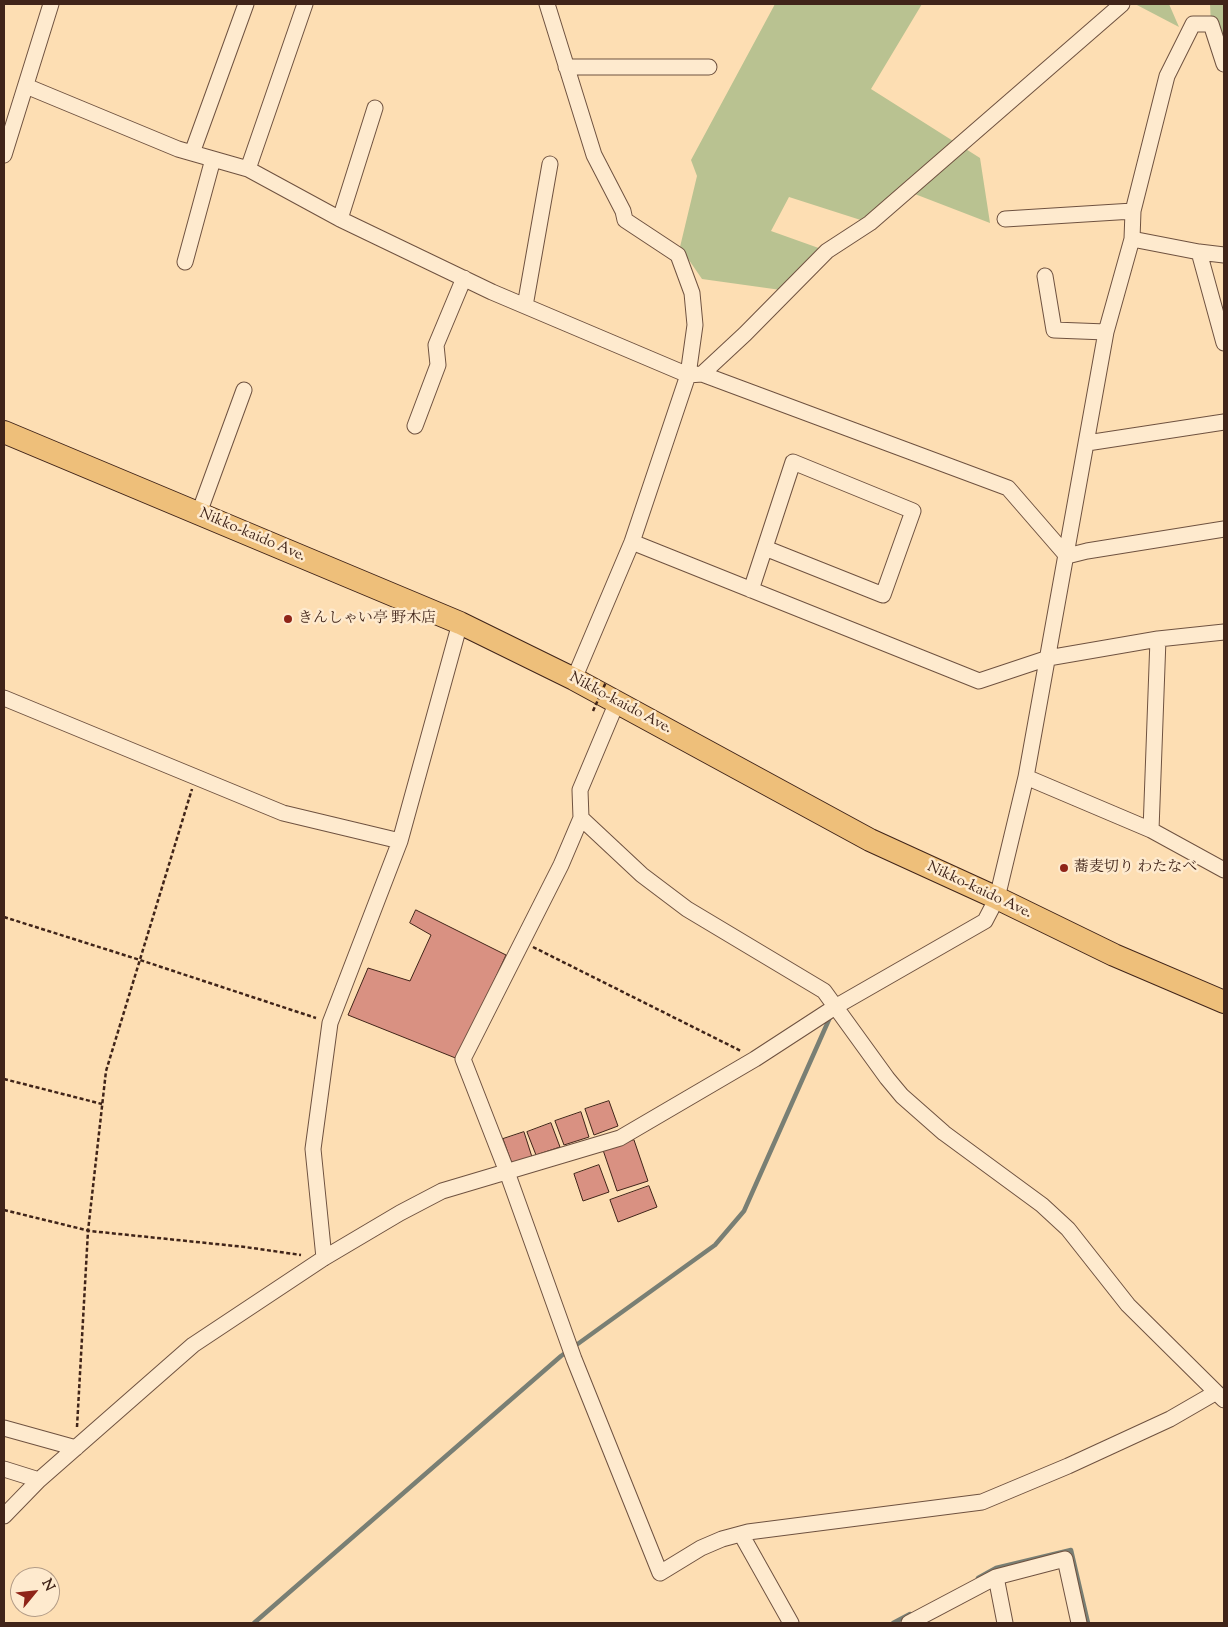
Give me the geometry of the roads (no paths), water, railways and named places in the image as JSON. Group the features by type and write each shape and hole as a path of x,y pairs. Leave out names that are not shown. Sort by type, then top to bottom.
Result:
{"highway":[{"name":"Nikko-kaido Ave.","path":"4,432 460,623 574,679 870,840 997,898 1114,955 1224,1002"}],"street":[{"path":"192,153 246,4"},
{"path":"248,169 305,4"},
{"path":"547,4 594,155 623,211 625,220 678,255 692,293 695,325 695,374 632,542 574,679"},
{"path":"695,374 745,334 827,251 870,224 1122,4"},
{"path":"4,155 49,5"},
{"path":"4,1516 39,1480 193,1345 324,1258 400,1213 442,1191 620,1138 756,1059 835,1007 984,920 997,898 1026,778 1106,332 1132,239 1133,211 1167,76 1193,24 1211,24 1224,64"},
{"path":"566,67 709,67"},
{"path":"26,86 178,149 248,169 340,219 525,306 695,374 1008,488 1066,556"},
{"path":"340,219 375,108"},
{"path":"185,262 213,159"},
{"path":"525,306 550,164"},
{"path":"1005,219 1133,211"},
{"path":"1132,239 1224,255"},
{"path":"1199,252 1224,343"},
{"path":"1045,276 1054,330 1106,332"},
{"path":"415,426 438,365 436,345 464,278"},
{"path":"199,514 244,390"},
{"path":"1087,443 1224,422"},
{"path":"751,590 793,462 913,511 883,595 765,548"},
{"path":"1066,556 1087,550 1224,529"},
{"path":"632,542 979,681 1048,658 1158,639 1224,632"},
{"path":"324,1258 313,1149 330,1023 400,841 460,623"},
{"path":"1151,830 1158,639"},
{"path":"4,698 283,813 400,841"},
{"path":"581,818 642,875 687,909 824,991 902,1096 944,1133 1042,1205 1068,1229 1128,1305 1220,1396 1068,1466 982,1502 741,1534 722,1539 701,1548 660,1573 574,1359 507,1172 463,1058 561,865 581,818 580,790 617,702"},
{"path":"1026,778 1151,830 1224,870"},
{"path":"4,1428 76,1448"},
{"path":"4,1469 39,1480"},
{"path":"741,1534 791,1623"},
{"path":"909,1623 996,1577 1064,1559 1079,1623"},
{"path":"996,1577 1005,1623"}],"waterway":[{"path":"254,1623 561,1356 715,1245 744,1211 831,1015"},
{"path":"978,1578 996,1568 1071,1550 1088,1623"},
{"path":"893,1623 910,1614"}],"place":[{"name":"きんしゃい亭 野木店","path":"288,619"},
{"name":"蕎麦切り わたなべ","path":"1064,868"}]}
